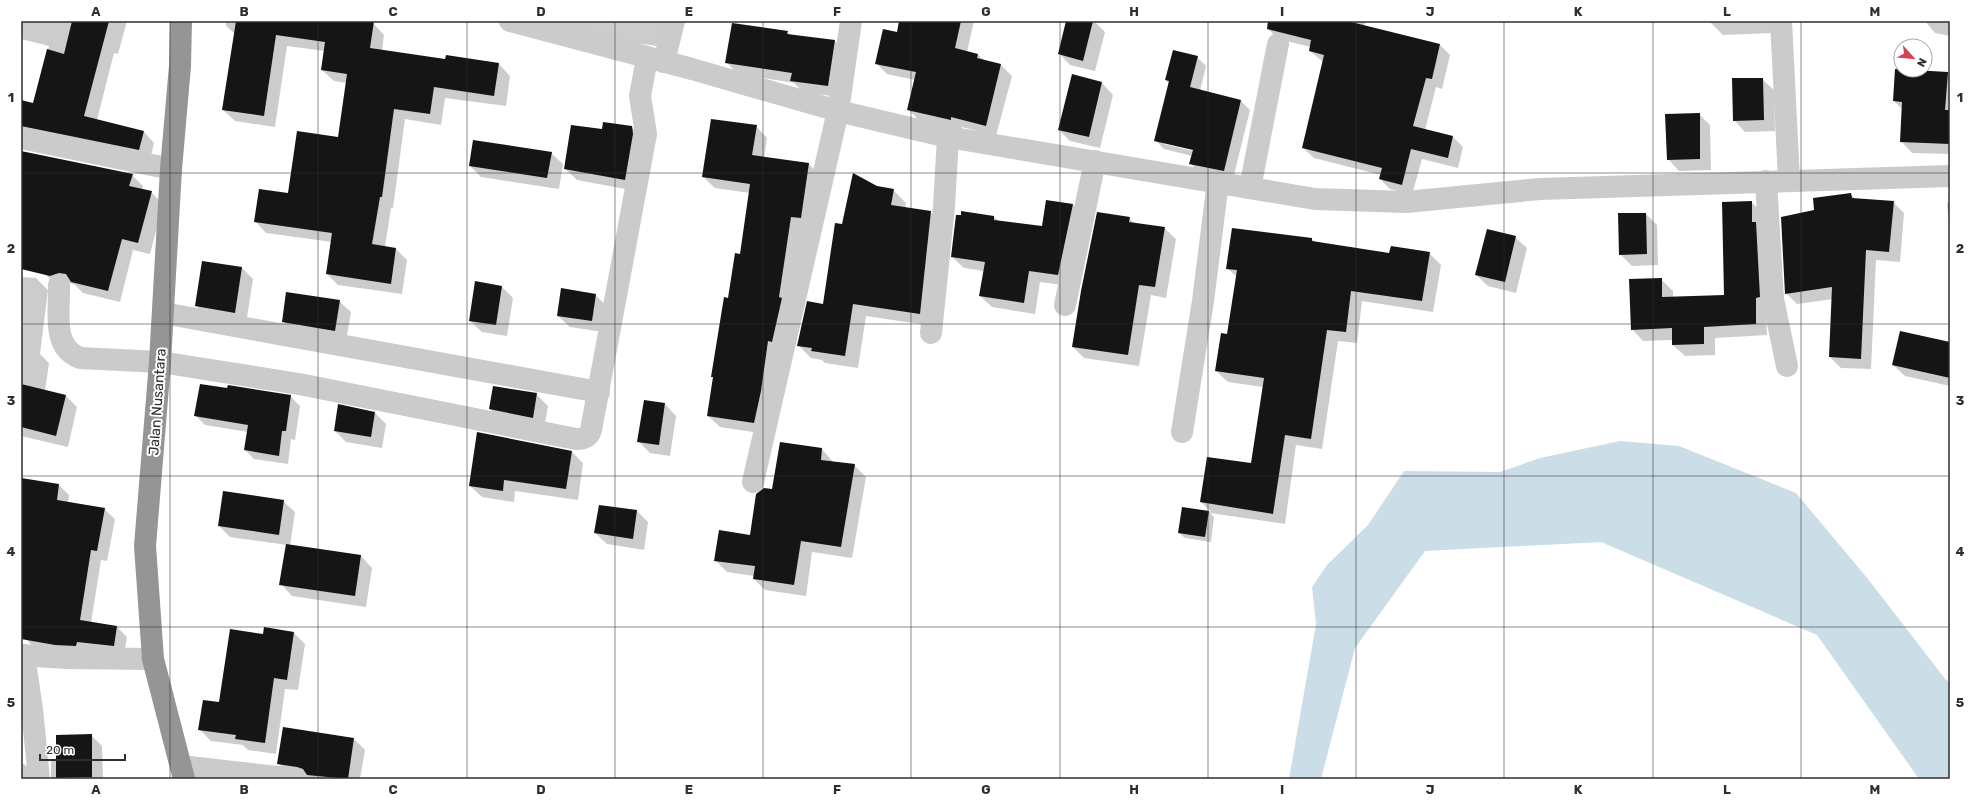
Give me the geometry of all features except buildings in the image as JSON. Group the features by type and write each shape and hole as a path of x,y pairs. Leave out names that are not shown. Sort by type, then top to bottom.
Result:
{"highway":[{"name":"Jalan Nusantara","path":"181,21 180,66 171,169 160,362 146,546 152,659 182,772"}],"street":[{"path":"510,21 838,111 948,136 1315,199 1406,202 1540,189 1950,176"},
{"path":"59,285 60,338 63,347 70,354 80,358 160,362 299,384 576,439 583,439 590,434 599,392 646,134 640,96 674,21"},
{"path":"753,482 838,111 851,21"},
{"path":"1781,21 1789,180"},
{"path":"1250,188 1278,44"},
{"path":"931,333 944,206 948,136"},
{"path":"21,138 171,169"},
{"path":"1065,305 1095,162"},
{"path":"1766,181 1773,299 1787,366"},
{"path":"1182,432 1203,302 1218,182"},
{"path":"163,313 599,392"},
{"path":"39,779 32,709 22,655 66,658 152,659"},
{"path":"182,772 295,779"}],"water":[{"path":"1620,441 1679,446 1796,493 1868,579 1946,680 1950,682 1950,779 1919,779 1817,635 1601,542 1425,551 1355,648 1321,779 1289,779 1316,624 1312,587 1327,565 1368,525 1404,471 1500,472 1540,458"}]}
